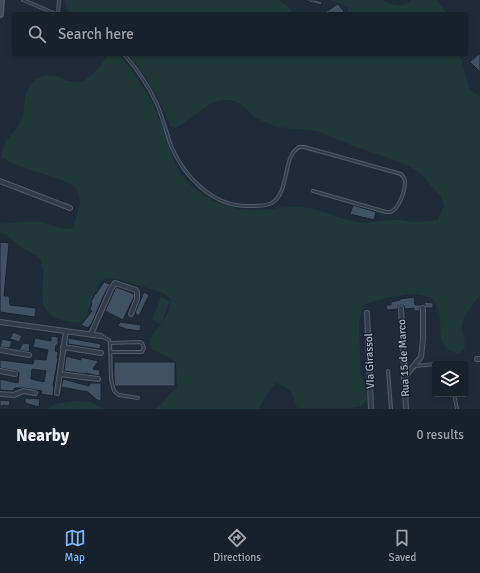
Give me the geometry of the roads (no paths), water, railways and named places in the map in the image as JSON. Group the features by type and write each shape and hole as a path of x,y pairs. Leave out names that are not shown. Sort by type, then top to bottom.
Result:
{"main road":[{"path":"0,14 2,0"}],"street":[{"path":"0,181 70,208"},
{"path":"91,334 111,289 116,283 136,290 137,292 137,299 131,314"},
{"name":"Rua 15 de Marco","path":"401,308 406,409"},
{"path":"404,378 419,361 422,352 423,308"},
{"name":"VIa Girassol","path":"367,313 371,409"},
{"path":"0,322 101,336"},
{"path":"57,393 66,331"},
{"path":"63,347 101,353"},
{"path":"0,350 29,355"},
{"path":"0,371 15,374"},
{"path":"60,374 98,380"},
{"path":"0,394 16,395 23,391 35,393"}],"lane":[{"path":"23,0 52,12"},
{"path":"57,12 59,0"},
{"path":"126,56 156,101 172,148 188,175 199,186 213,196 227,203 241,206 260,206 272,203 278,196 283,186 293,152 299,147 304,147 401,174 405,178 406,183 399,206 392,212 386,212 313,191"},
{"path":"101,336 110,342 140,342 144,348 142,352 111,352"},
{"path":"110,342 111,379 114,391 119,395 138,398"},
{"path":"414,366 432,364"},
{"path":"388,371 391,409"},
{"path":"455,397 457,409"}]}
